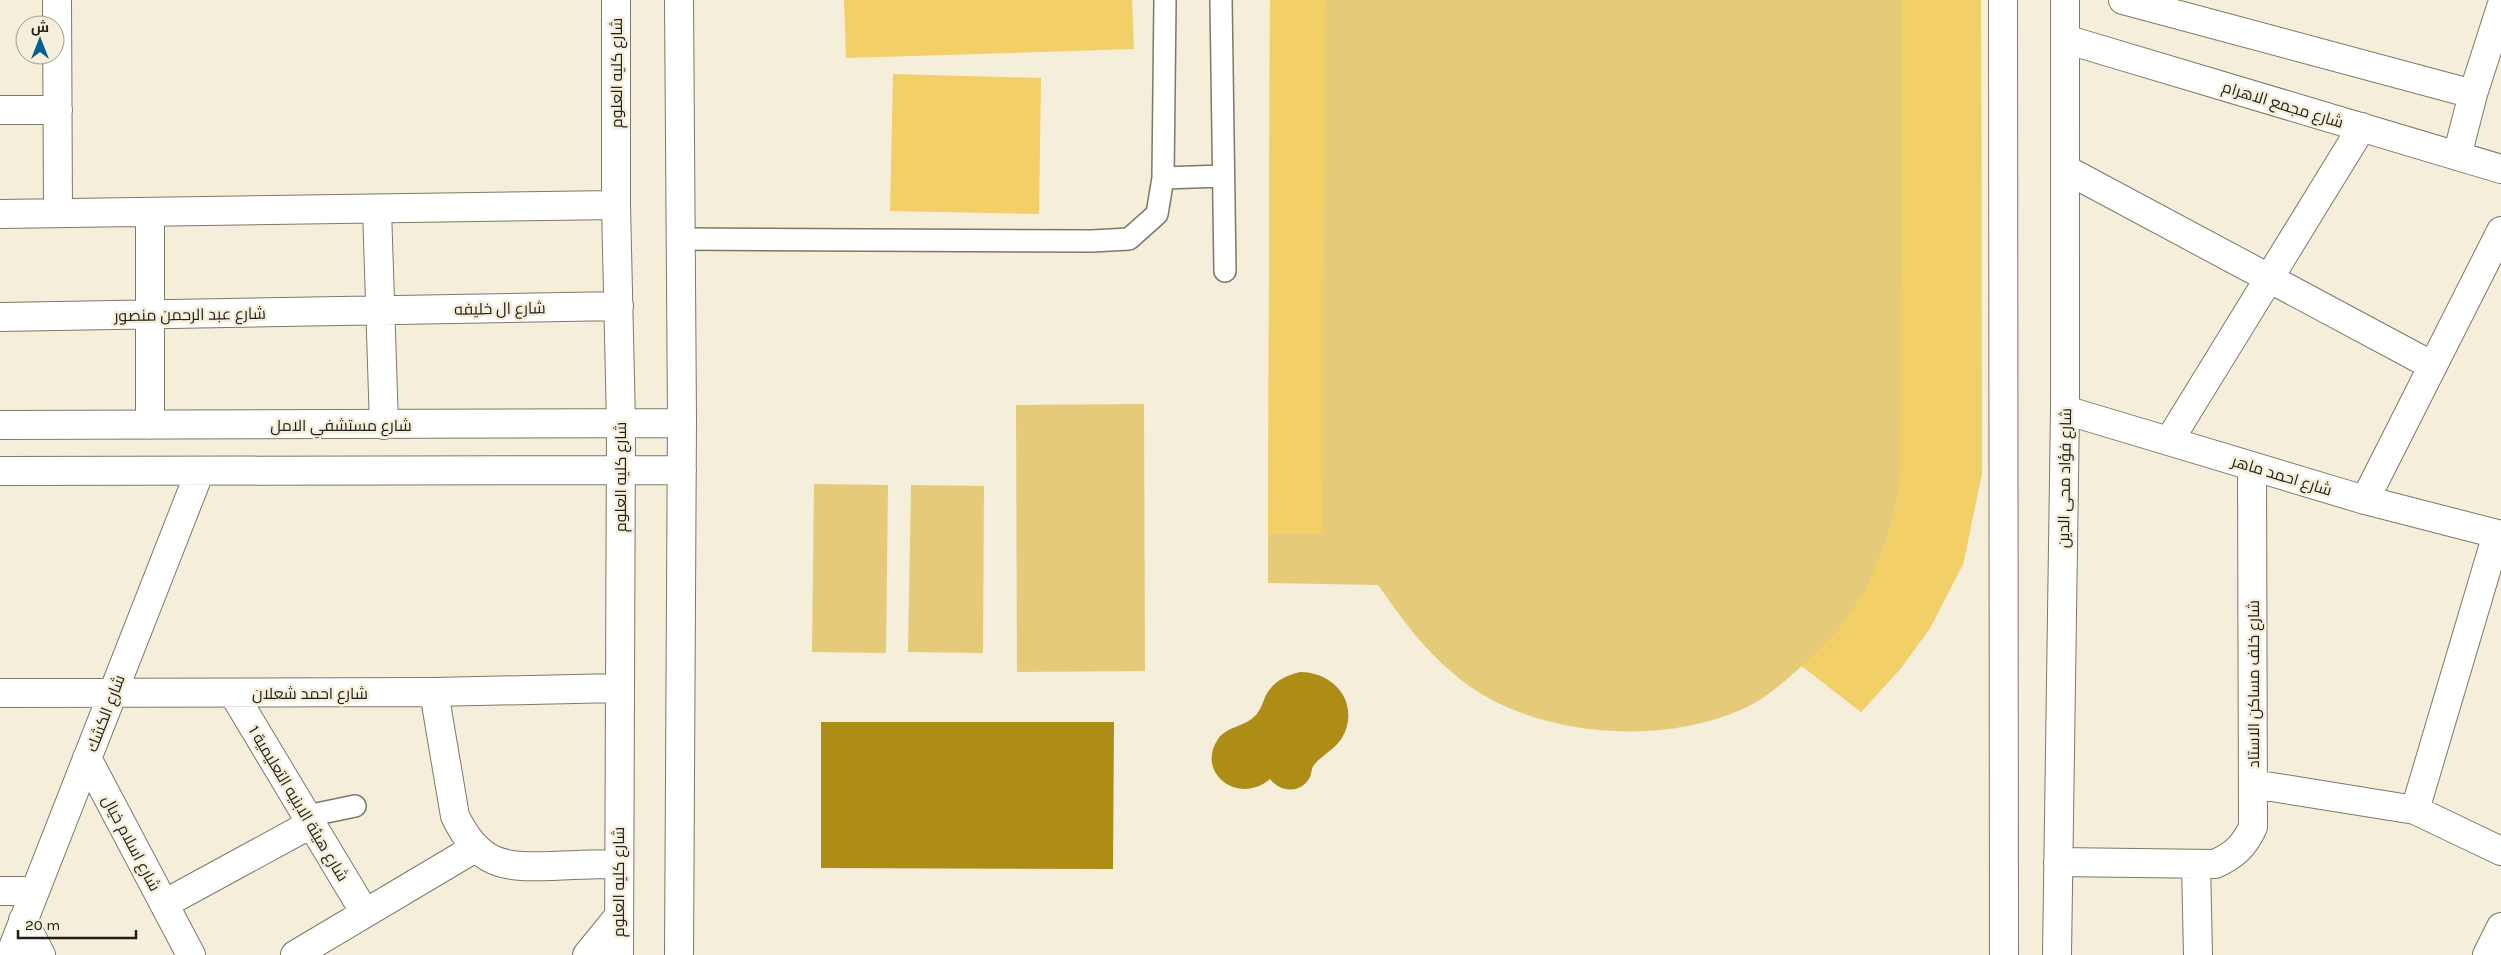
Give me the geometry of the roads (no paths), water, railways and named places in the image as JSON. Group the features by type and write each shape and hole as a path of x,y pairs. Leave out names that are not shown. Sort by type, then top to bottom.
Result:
{"street":[{"path":"57,0 58,213"},
{"name":"شارع كليه العلوم","path":"616,0 616,206 621,423 619,955"},
{"path":"679,0 684,951"},
{"path":"2003,0 2004,955"},
{"name":"شارع فؤاد محى الدين","path":"2056,955 2065,410 2065,0"},
{"path":"2124,0 2473,94"},
{"path":"2457,156 2473,94 2500,11"},
{"name":"شارع مجمع الاهرام","path":"2065,39 2501,169"},
{"path":"0,110 58,110"},
{"path":"2169,441 2362,127"},
{"path":"2065,169 2433,366"},
{"path":"0,214 616,206"},
{"path":"377,209 384,425"},
{"path":"150,212 150,425"},
{"path":"2365,500 2501,231"},
{"name":"شارع ال خليفه","path":"380,310 619,306"},
{"name":"شارع عبد الرحمن منصور","path":"0,317 380,310"},
{"name":"شارع احمد ماهر","path":"2065,410 2365,500 2499,534"},
{"name":"شارع مستشفي الامل","path":"0,426 682,423"},
{"name":"شارع خلف مساكن الاستاد","path":"2058,862 2215,864 2232,856 2246,844 2254,827 2252,467"},
{"path":"0,471 682,470"},
{"name":"شارع الكشك","path":"10,955 200,471"},
{"path":"2415,810 2499,534"},
{"name":"شارع احمد شعلان","path":"0,693 434,692 619,688"},
{"path":"434,692 455,816 463,833 475,848 495,861 518,867 618,864"},
{"name":"شارع هيئة الابنيه التعليمية 1","path":"233,693 365,914"},
{"name":"شارع اسلام خيال","path":"87,758 191,955"},
{"path":"2253,784 2415,810 2501,851"},
{"path":"164,904 309,820"},
{"path":"295,955 475,848"},
{"path":"2196,864 2198,955"},
{"path":"0,891 34,891"},
{"path":"587,955 618,917"},
{"path":"23,920 41,955"},
{"path":"2487,955 2501,927"}],"lane":[{"path":"681,239 1092,241 1129,238 1157,214 1163,178 1164,0"},
{"path":"1221,0 1225,271"},
{"path":"1163,178 1224,176"},
{"path":"309,820 355,806"}]}
